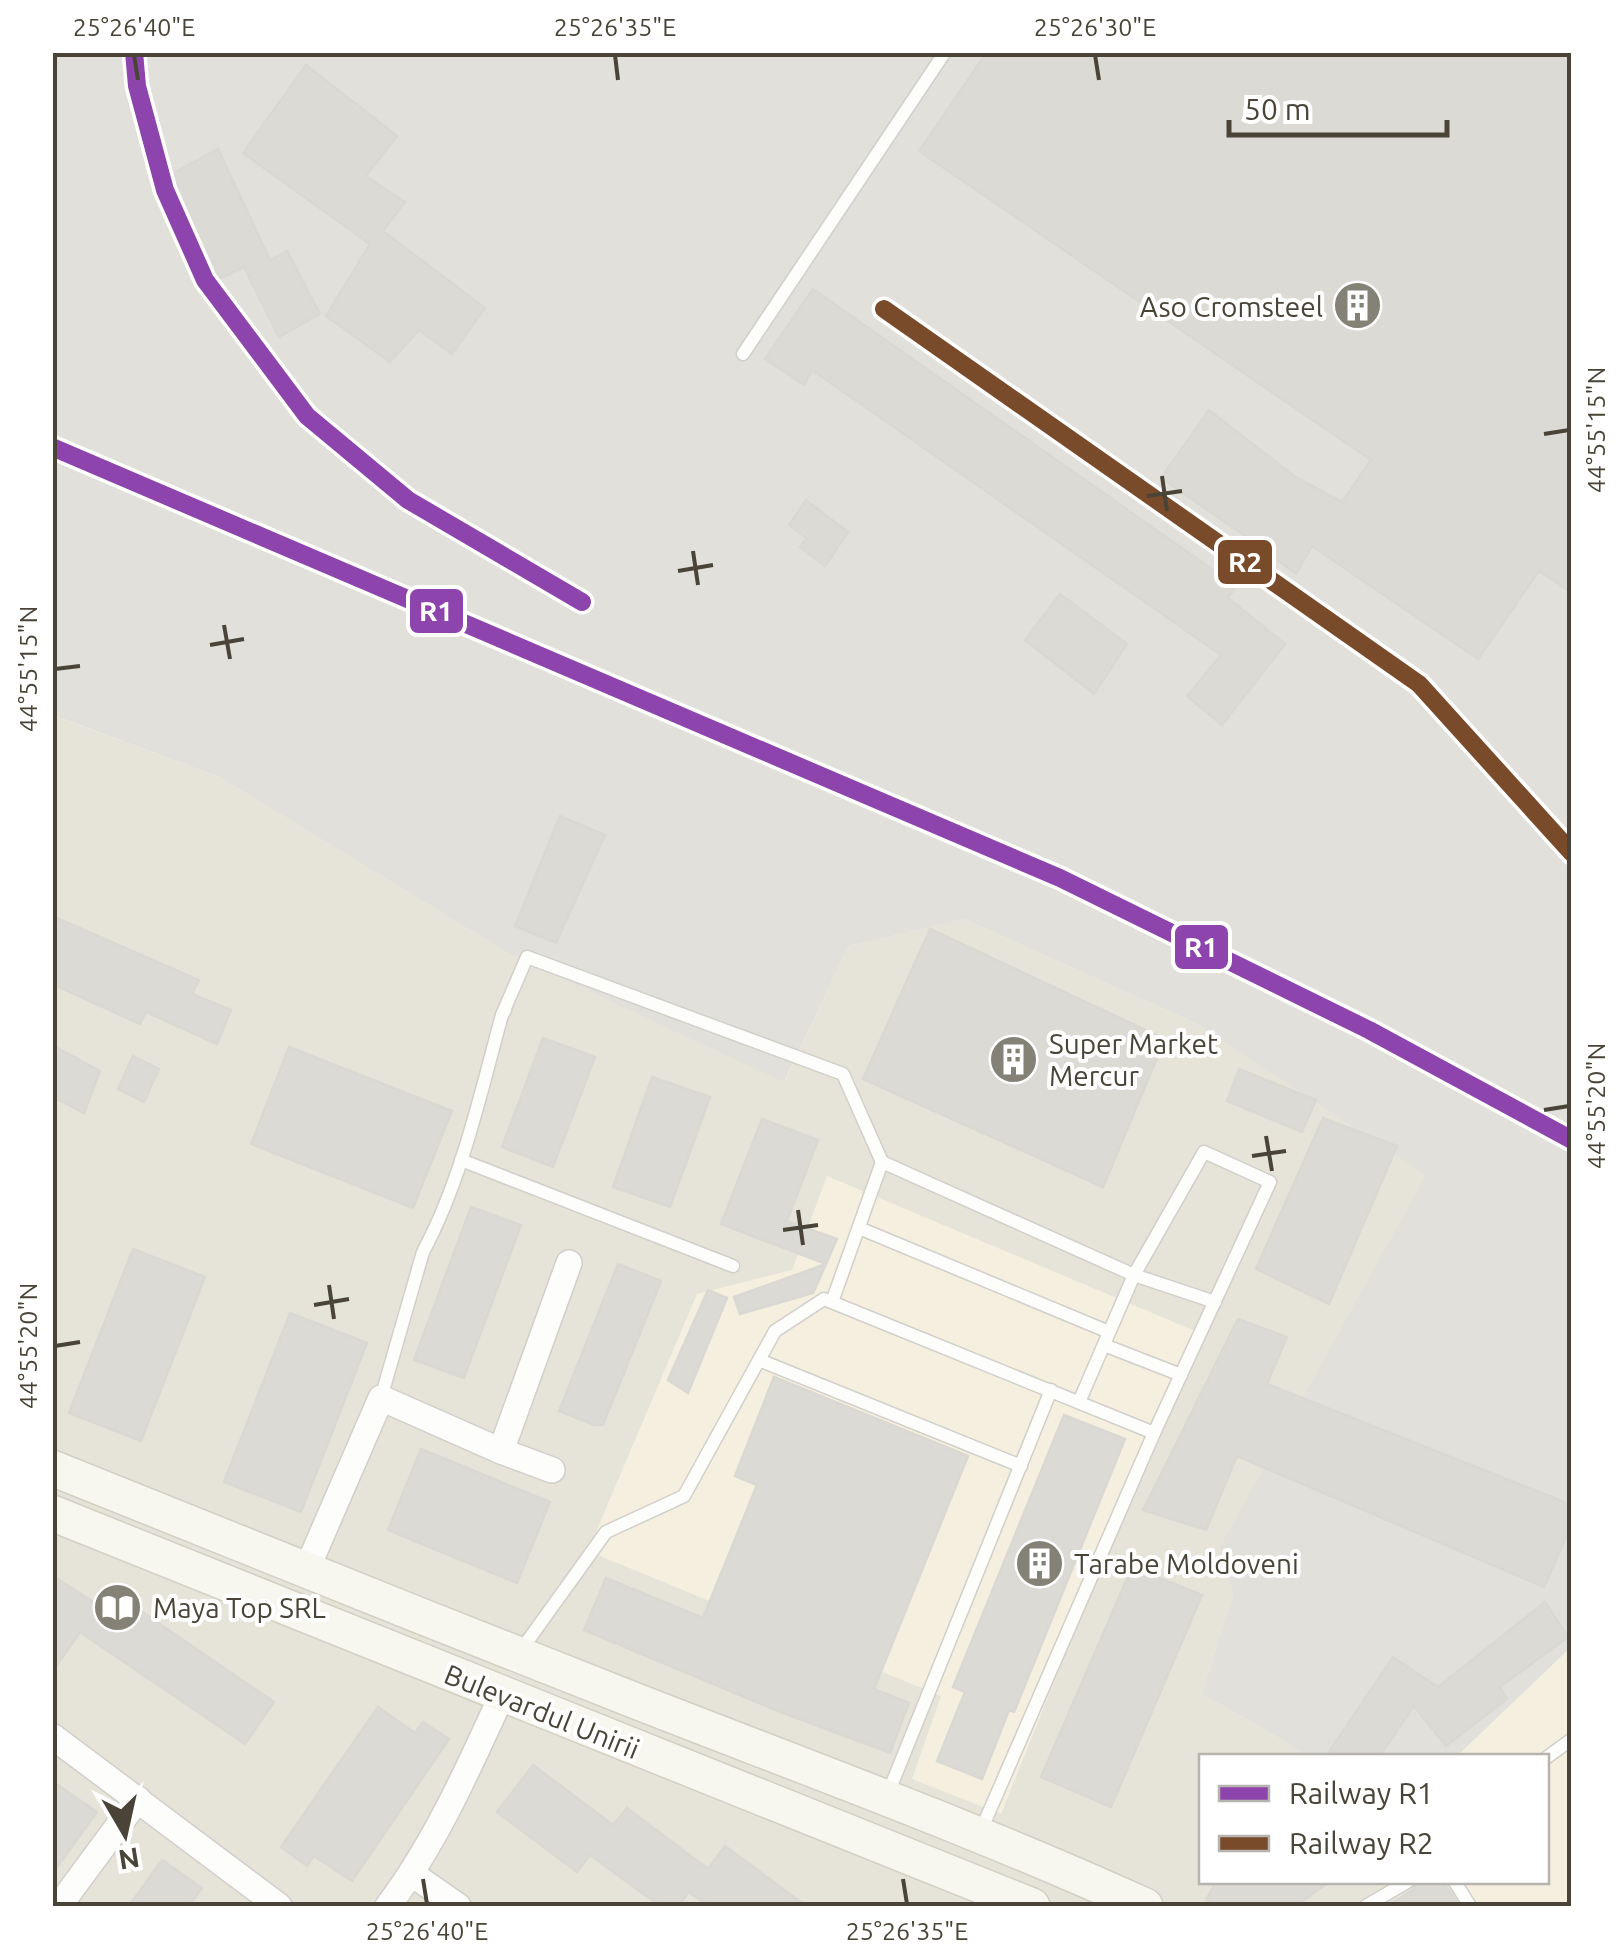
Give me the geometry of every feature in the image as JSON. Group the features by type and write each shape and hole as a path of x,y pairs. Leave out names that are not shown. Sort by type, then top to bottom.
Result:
{"main road":[{"name":"Bulevardul Unirii","path":"52,1468 979,1835 1104,1898 1145,1906"},
{"name":"Bulevardul Unirii","path":"52,1514 1032,1906"},
{"path":"289,1610 306,1571"},
{"path":"502,1695 518,1655"},
{"path":"964,1878 979,1835"}],"street":[{"path":"501,1451 570,1263"},
{"path":"306,1571 381,1398 552,1470"},
{"path":"388,1906 412,1874 444,1816 502,1695"},
{"path":"52,1736 280,1906"},
{"path":"58,1906 138,1800"},
{"path":"412,1874 458,1906"}],"lane":[{"path":"743,354 944,52"},
{"path":"381,1398 423,1252 461,1160 502,1015 527,957 843,1074 882,1162 1134,1275 1214,1302"},
{"path":"502,1015 522,982"},
{"path":"979,1835 1154,1433 1270,1182 1204,1152 1134,1275 1079,1402"},
{"path":"461,1160 733,1266"},
{"path":"832,1302 882,1162"},
{"path":"858,1228 1181,1375"},
{"path":"518,1655 606,1532 684,1496 775,1331 824,1299 1154,1433"},
{"path":"760,1360 1021,1466"},
{"path":"886,1798 1051,1390"},
{"path":"1549,1756 1572,1739"},
{"path":"1364,1906 1392,1884"},
{"path":"1364,1906 1405,1884"},
{"path":"1456,1884 1470,1906"}],"shaded area":[{"path":"52,53 1571,53 1571,1647 1459,1754 1304,1754 1201,1694 1233,1595 1220,1547 1426,1175 1195,1023 964,919 849,946 784,1082 511,955 219,777 53,715"},
{"path":"52,715 219,777 511,955 785,1081 849,946 964,919 1195,1023 1427,1175 1221,1547 1233,1595 1201,1694 1304,1754 1199,1754 1199,1884 1453,1884 1470,1906 53,1906"},
{"path":"827,1176 1195,1331 1001,1814 912,1779 941,1696 588,1551 697,1294 792,1270"},
{"path":"1571,1647 1571,1906 1470,1906 1453,1884 1549,1884 1549,1754 1459,1754"}],"building":[{"name":"Aso Cromsteel","path":"987,52 1572,52 1572,593 1539,571 1478,659 1312,546 1296,574 1161,478 1209,410 1294,476 1342,502 1371,460 919,151"},
{"path":"306,65 397,136 366,176 405,202 383,231 485,308 452,354 419,330 390,362 326,316 370,244 243,153"},
{"path":"218,149 270,260 287,251 320,314 279,337 244,267 213,282 166,177"},
{"path":"813,289 1236,586 1228,598 1285,644 1222,725 1187,696 1221,655 812,370 804,385 765,359"},
{"path":"806,500 848,532 825,566 800,547 807,538 789,525"},
{"path":"1060,594 1127,644 1094,694 1025,640"},
{"path":"560,816 605,835 556,943 515,926"},
{"path":"52,916 199,980 192,994 231,1010 217,1044 146,1012 140,1024 52,984"},
{"name":"Super Market Mercur","path":"930,929 1165,1039 1103,1187 863,1079"},
{"path":"543,1038 595,1057 553,1167 502,1147"},
{"path":"52,1045 100,1071 84,1113 52,1096"},
{"path":"289,1047 452,1111 413,1208 251,1144"},
{"path":"133,1056 159,1069 144,1102 118,1089"},
{"path":"1239,1069 1316,1100 1302,1132 1227,1101"},
{"path":"652,1077 710,1097 670,1207 613,1187"},
{"path":"1323,1118 1397,1146 1329,1304 1256,1269"},
{"path":"762,1119 818,1140 787,1221 837,1239 826,1264 721,1224"},
{"path":"471,1207 521,1225 464,1378 414,1360"},
{"path":"133,1249 205,1277 141,1441 69,1413"},
{"path":"618,1264 661,1281 603,1425 594,1425 559,1411"},
{"path":"826,1264 813,1293 740,1314 734,1297"},
{"path":"708,1290 727,1298 688,1393 668,1380"},
{"path":"290,1313 367,1343 301,1512 224,1482"},
{"path":"1238,1319 1287,1337 1267,1384 1572,1505 1572,1524 1544,1587 1237,1456 1206,1530 1143,1510"},
{"path":"774,1377 968,1456 874,1689 909,1703 890,1753 584,1630 606,1578 703,1618 757,1485 735,1476"},
{"name":"Tarabe Moldoveni","path":"1064,1415 1125,1439 1014,1712 1009,1710 982,1779 937,1761 965,1692 953,1687"},
{"path":"421,1449 550,1502 517,1583 388,1530"},
{"path":"1132,1567 1202,1595 1111,1807 1041,1777"},
{"path":"52,1575 99,1606 110,1590 274,1702 245,1744 80,1632 52,1672"},
{"path":"1545,1602 1568,1637 1500,1687 1507,1699 1446,1746 1414,1706 1381,1754 1327,1754 1393,1657 1438,1687"},
{"path":"378,1707 415,1733 423,1722 449,1739 352,1881 314,1856 307,1866 281,1847"},
{"path":"533,1765 613,1825 627,1808 708,1869 725,1846 806,1906 708,1906 689,1892 678,1906 660,1906 590,1855 577,1872 497,1812"},
{"path":"52,1781 97,1812 52,1874"},
{"path":"162,1860 202,1888 189,1906 129,1906"},
{"path":"1215,1884 1326,1884 1296,1906 1222,1906 1206,1900"},
{"path":"1416,1884 1444,1884 1459,1906 1387,1906"}],"rail line":[{"name":"R1","path":"134,52 137,86 165,190 205,280 307,416 408,500 582,602"},
{"name":"R2","path":"884,309 1419,684 1572,853"},
{"name":"R1","path":"52,447 1060,878 1369,1030 1572,1140"}],"place":[{"name":"Aso Cromsteel","path":"1358,306"},
{"name":"Super Market Mercur","path":"1014,1059"},
{"name":"Tarabe Moldoveni","path":"1039,1563"},
{"name":"Maya Top SRL","path":"118,1607"}]}
